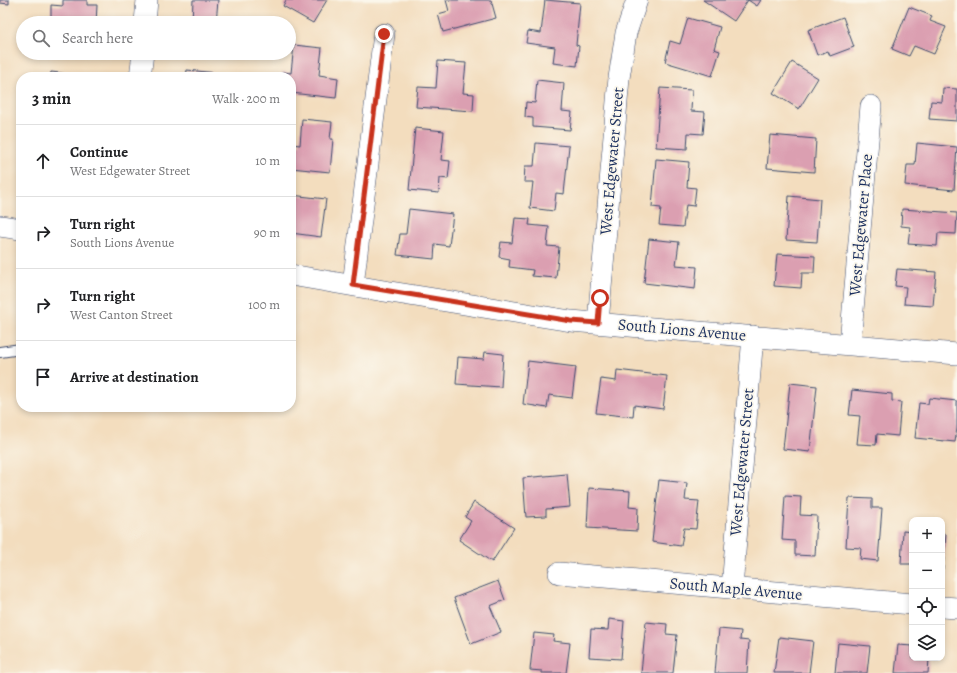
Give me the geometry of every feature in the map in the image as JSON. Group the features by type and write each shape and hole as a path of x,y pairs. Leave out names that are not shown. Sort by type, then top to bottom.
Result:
{"street":[{"path":"146,16 147,0"},
{"name":"West Edgewater Street","path":"598,323 619,78 626,33 637,0"},
{"path":"353,285 384,34"},
{"path":"140,72 141,60"},
{"name":"West Edgewater Place","path":"850,344 871,106"},
{"path":"0,226 16,228"},
{"name":"South Lions Avenue","path":"296,275 564,320 957,354"},
{"name":"West Edgewater Street","path":"732,588 753,336"},
{"name":"South Maple Avenue","path":"559,573 909,604"},
{"path":"945,607 957,608"}],"lane":[{"path":"0,352 16,350"}],"building":[{"path":"0,0 9,0 9,4 0,3"},
{"path":"63,0 87,0 87,5 97,5 96,16 51,16 51,5 63,6"},
{"path":"193,0 218,0 217,16 192,16"},
{"path":"286,0 327,0 313,23 283,6"},
{"path":"446,0 491,0 496,18 443,32 438,14 449,11"},
{"path":"545,0 580,3 576,45 579,46 577,66 553,63 555,47 526,43 528,31 541,33"},
{"path":"703,0 748,0 734,21"},
{"path":"748,0 761,0 757,6"},
{"path":"909,7 932,16 930,21 946,27 934,54 914,46 909,56 892,49"},
{"path":"843,17 854,47 830,56 828,51 817,55 808,30"},
{"path":"688,18 720,27 714,49 720,51 712,76 665,62 670,41 680,44"},
{"path":"296,45 322,48 319,75 338,78 336,98 296,94 296,72 291,72 292,60 296,60"},
{"path":"438,61 466,63 463,93 474,94 473,111 416,107 418,87 436,88"},
{"path":"792,62 818,78 799,109 773,93"},
{"path":"187,70 207,72 187,72"},
{"path":"537,80 564,83 562,111 572,112 570,130 533,127 533,118 525,117 526,102 535,103"},
{"path":"660,88 692,90 691,111 705,112 703,134 688,133 687,149 656,147"},
{"path":"943,88 957,89 957,121 929,119 931,101 942,102"},
{"path":"302,119 332,122 330,139 333,139 330,172 296,169 296,145 300,145"},
{"path":"415,128 444,131 441,160 450,161 448,179 440,178 439,193 409,190"},
{"path":"770,135 816,139 814,172 767,168"},
{"path":"536,143 569,146 564,194 556,193 554,211 530,208 533,182 524,182 525,166 534,166"},
{"path":"917,143 957,147 954,190 905,185 907,165 915,165"},
{"path":"656,159 689,162 687,187 696,188 694,206 686,205 683,227 659,225 661,208 652,207"},
{"path":"296,196 326,199 321,237 296,234"},
{"path":"789,196 820,199 817,242 786,240"},
{"path":"409,209 453,214 449,246 435,244 434,259 397,255 400,234 406,234"},
{"path":"902,209 957,213 956,234 938,233 937,246 908,244 910,227 901,226"},
{"path":"515,218 530,219 529,225 549,227 547,246 559,247 556,278 532,276 533,270 509,267 510,259 499,257 501,242 512,243"},
{"path":"649,239 679,242 676,265 697,267 695,289 644,283"},
{"path":"777,254 815,256 814,273 802,273 801,288 774,286"},
{"path":"897,269 936,272 933,306 904,304 906,287 895,286"},
{"path":"485,352 503,354 501,387 456,384 458,357 484,359"},
{"path":"528,361 576,367 572,398 549,395 547,408 523,404"},
{"path":"617,370 667,376 663,409 634,405 633,417 596,413 601,379 616,381"},
{"path":"790,383 817,386 810,452 783,449"},
{"path":"852,390 892,394 892,401 901,402 898,436 877,434 876,445 857,444 860,416 849,415"},
{"path":"929,398 957,401 957,428 955,442 915,438 919,403 928,404"},
{"path":"567,474 570,507 546,509 546,516 526,517 523,478"},
{"path":"659,480 687,483 685,500 699,501 696,529 684,528 681,546 652,542"},
{"path":"589,488 630,491 629,507 638,508 637,531 587,528"},
{"path":"785,496 801,497 800,515 817,516 815,556 795,555 795,541 782,540"},
{"path":"849,498 872,499 872,508 882,508 878,561 860,559 861,548 846,547"},
{"path":"474,502 514,528 492,562 459,540 471,521 465,517"},
{"path":"903,531 909,532 909,564 901,564"},
{"path":"498,581 505,600 490,606 501,632 471,644 454,598"},
{"path":"609,619 624,621 621,659 589,657 591,629 608,630"},
{"path":"646,622 667,624 666,634 677,635 673,673 641,673"},
{"path":"719,629 741,631 740,640 749,641 747,673 715,673"},
{"path":"534,633 554,635 553,641 570,643 566,673 542,673 542,671 530,670"},
{"path":"779,637 813,641 809,673 774,673"},
{"path":"838,643 870,646 867,673 835,673"},
{"path":"898,645 909,646 909,661 929,661 928,673 895,673"}],"route":[{"path":"384,34 353,285 571,321 598,323 600,298"}]}
